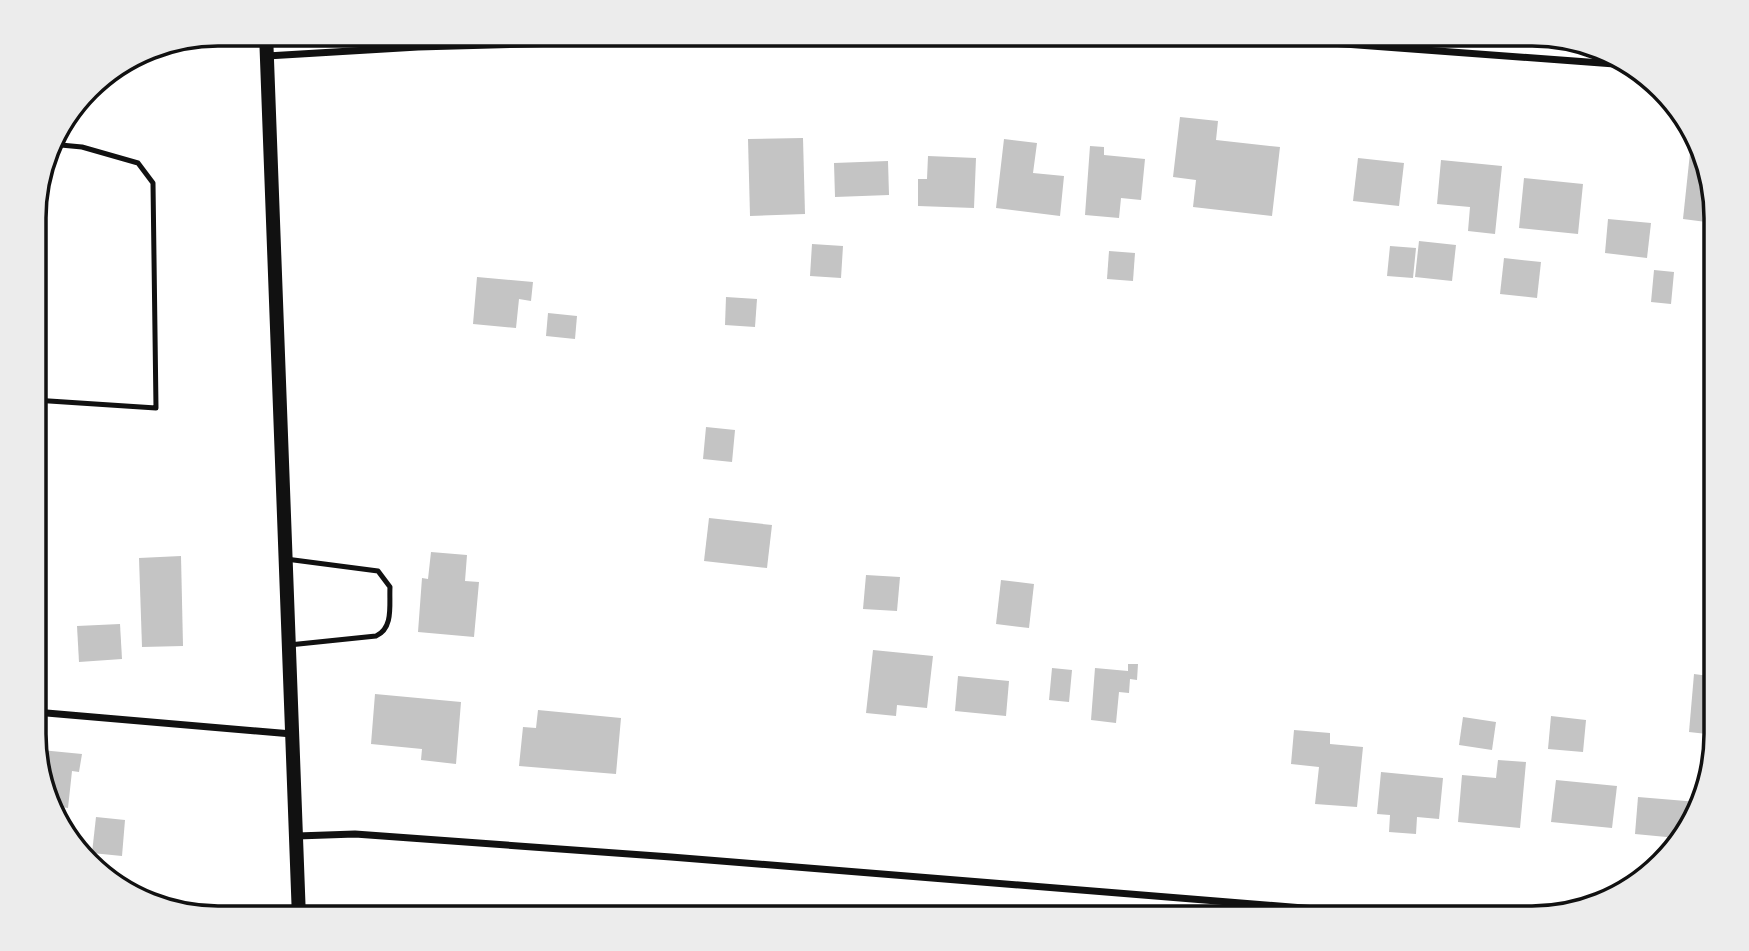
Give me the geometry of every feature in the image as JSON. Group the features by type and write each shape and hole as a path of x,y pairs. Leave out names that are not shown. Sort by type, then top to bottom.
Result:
{"main road":[{"path":"267,46 299,906"}],"street":[{"path":"267,56 454,46"},
{"path":"1370,46 1609,64"},
{"path":"46,713 292,734"},
{"path":"296,836 355,834 1267,905"}],"lane":[{"path":"46,401 156,408 153,183 138,163 82,147 62,145"},
{"path":"285,559 378,571 390,587 388,625 384,632 376,636 289,645"}],"building":[{"path":"1180,117 1218,121 1216,140 1280,147 1272,216 1193,207 1196,180 1173,177"},
{"path":"803,138 805,214 750,216 748,139"},
{"path":"1004,139 1037,143 1033,173 1064,176 1060,216 996,208"},
{"path":"1090,146 1104,147 1104,155 1145,159 1141,200 1121,198 1119,218 1085,215"},
{"path":"1690,153 1698,173 1704,222 1683,219"},
{"path":"928,156 976,158 974,208 918,206 918,179 927,179"},
{"path":"1358,158 1404,163 1399,206 1353,201"},
{"path":"1441,160 1502,166 1495,234 1468,231 1470,207 1437,204"},
{"path":"888,161 889,195 835,197 834,163"},
{"path":"1524,178 1583,184 1578,234 1519,228"},
{"path":"1608,219 1651,223 1647,258 1605,253"},
{"path":"1419,241 1456,245 1452,281 1415,277"},
{"path":"812,244 843,246 841,278 810,276"},
{"path":"1390,246 1416,248 1413,278 1387,276"},
{"path":"1109,251 1135,253 1133,281 1107,279"},
{"path":"1504,258 1541,262 1537,298 1500,294"},
{"path":"1654,270 1674,272 1671,304 1651,302"},
{"path":"477,277 533,282 531,301 519,299 516,328 473,324"},
{"path":"726,297 757,299 755,327 725,325"},
{"path":"548,313 577,316 575,339 546,336"},
{"path":"706,427 735,430 732,462 703,459"},
{"path":"709,518 772,525 767,568 704,561"},
{"path":"431,552 467,555 465,581 479,582 474,637 418,632 422,578 428,579"},
{"path":"181,556 183,646 142,647 139,558"},
{"path":"866,575 900,577 897,611 863,609"},
{"path":"1001,580 1034,584 1029,628 996,624"},
{"path":"120,624 122,659 79,662 77,626"},
{"path":"873,650 933,656 927,708 897,705 896,716 866,713"},
{"path":"1128,664 1138,664 1137,680 1130,679 1129,693 1119,692 1116,723 1091,720 1095,668 1128,671"},
{"path":"1052,668 1072,670 1069,702 1049,700"},
{"path":"1694,674 1704,675 1704,734 1689,732"},
{"path":"958,676 1009,681 1006,716 955,711"},
{"path":"375,694 461,702 456,764 421,760 422,749 371,744"},
{"path":"538,710 621,718 616,774 519,766 523,727 536,728"},
{"path":"1551,716 1586,720 1583,752 1548,749"},
{"path":"1463,717 1496,722 1492,750 1459,745"},
{"path":"1294,730 1330,733 1330,744 1363,747 1357,807 1315,804 1319,767 1291,764"},
{"path":"47,751 82,754 79,772 72,771 68,808 63,807 51,778"},
{"path":"1498,760 1526,762 1520,828 1458,822 1462,775 1496,778"},
{"path":"1381,772 1443,778 1439,819 1417,817 1416,834 1389,832 1390,815 1377,814"},
{"path":"1556,780 1617,786 1612,828 1551,822"},
{"path":"1638,797 1689,801 1669,837 1635,834"},
{"path":"96,817 125,820 122,856 92,851"}]}
